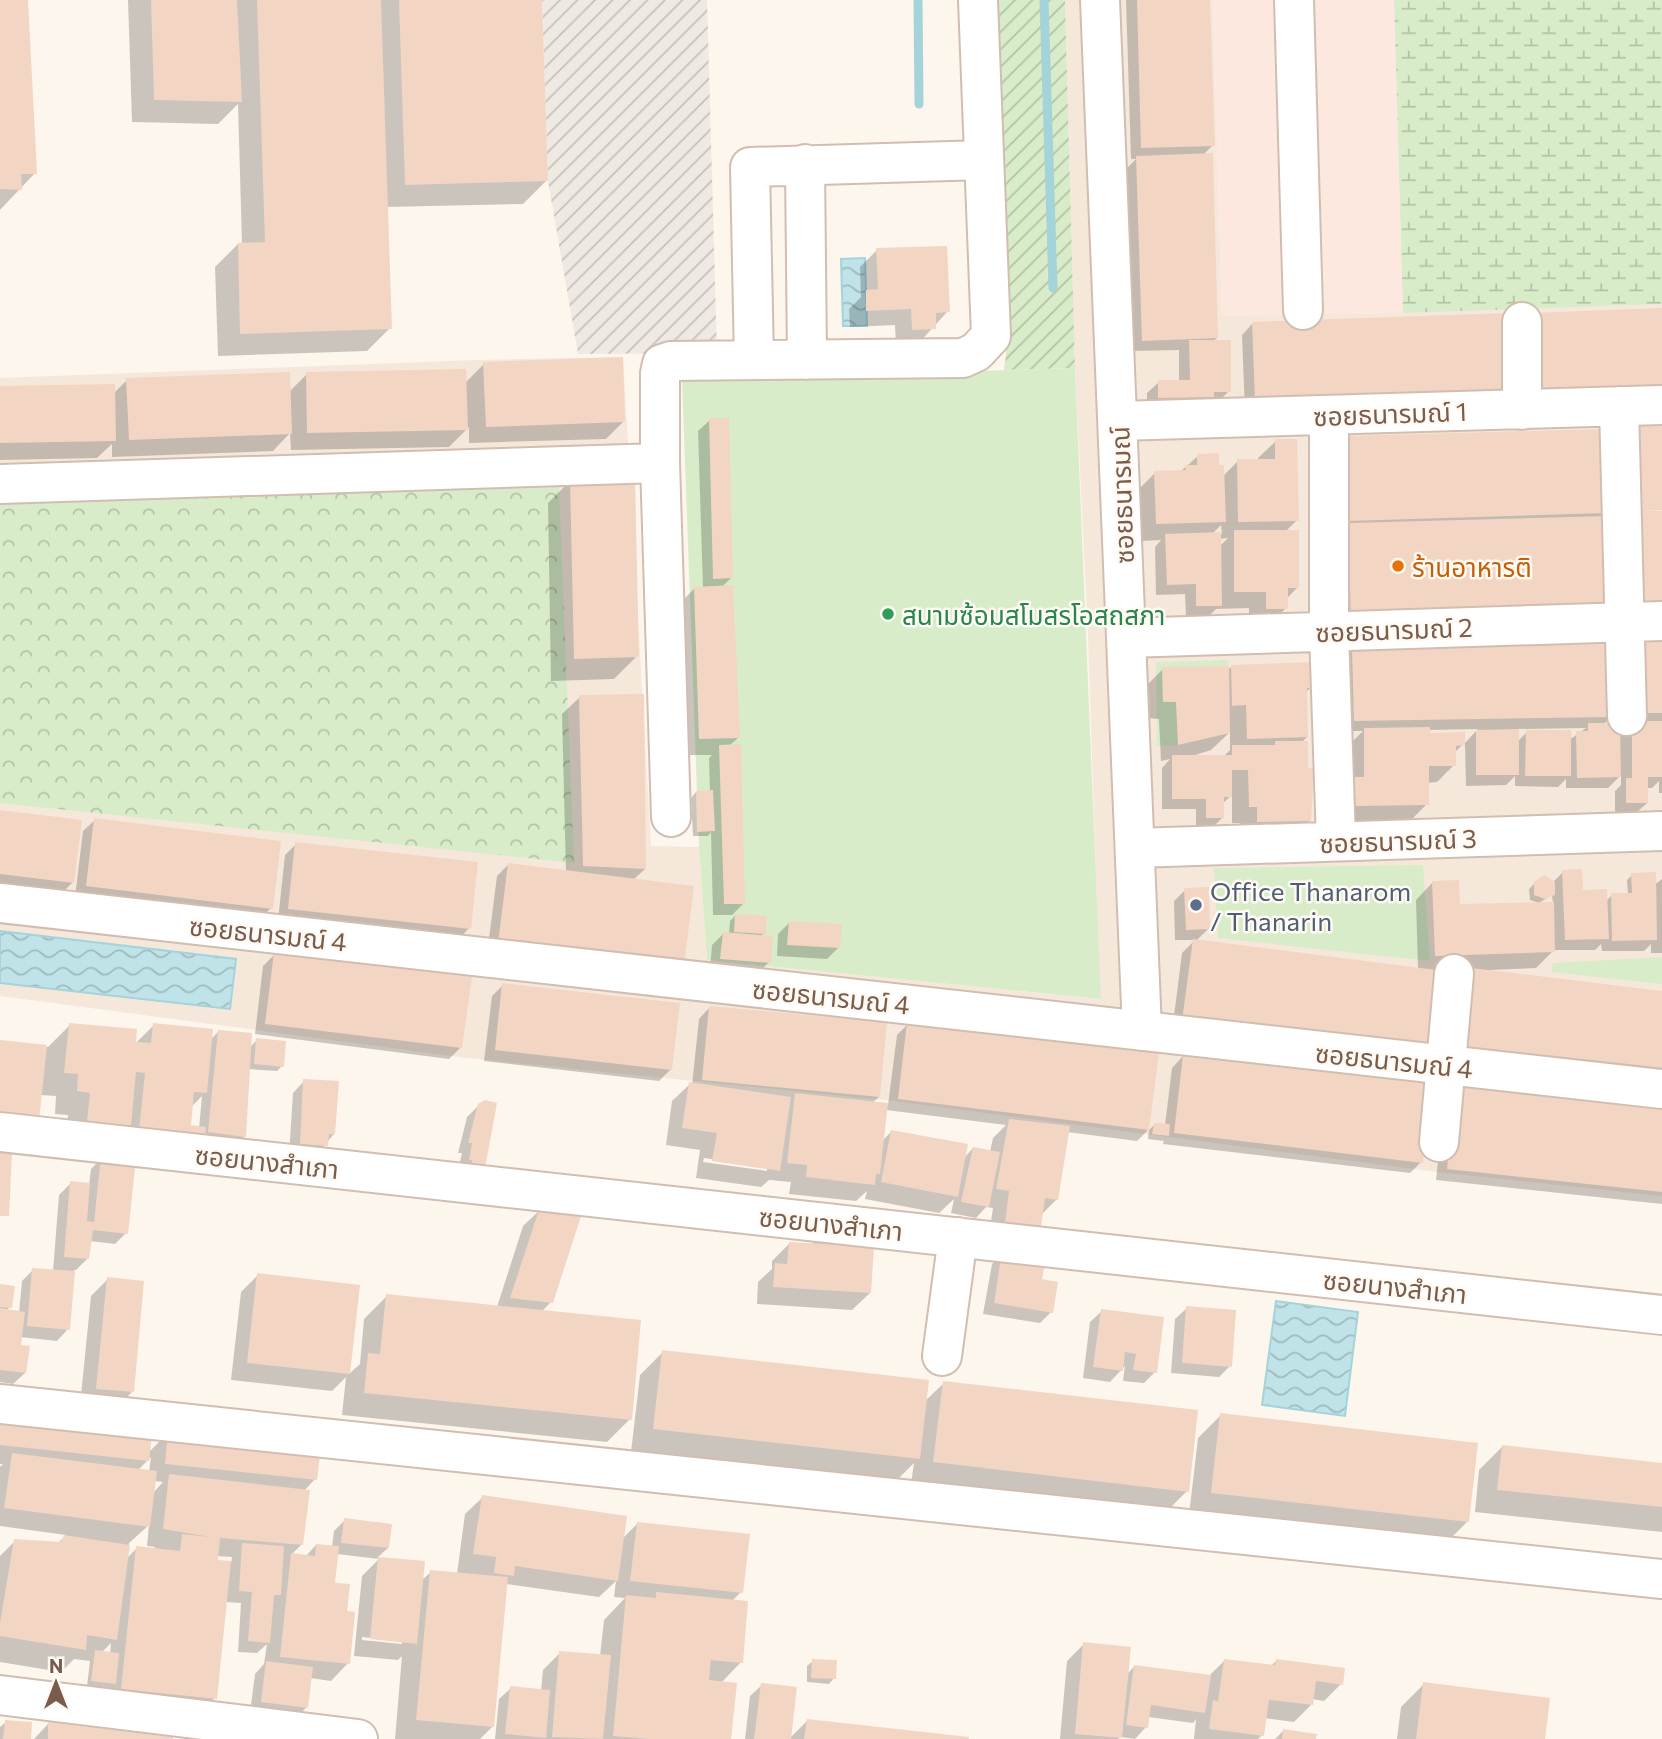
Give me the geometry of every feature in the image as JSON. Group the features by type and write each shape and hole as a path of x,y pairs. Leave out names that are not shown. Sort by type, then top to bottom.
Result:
{"street":[{"path":"671,817 660,463 662,364 671,361 963,358 976,352 991,336 978,0"},
{"name":"ซอยธนารมณ์","path":"1100,0 1142,1031"},
{"path":"1294,0 1303,310"},
{"path":"754,360 750,167 984,160"},
{"path":"805,164 807,360"},
{"path":"1522,322 1522,410"},
{"name":"ซอยธนารมณ์ 1","path":"1118,421 1662,405"},
{"path":"1619,406 1627,716"},
{"path":"1329,415 1329,631 1336,841"},
{"path":"0,484 660,463"},
{"name":"ซอยธนารมณ์ 2","path":"1126,638 1662,621"},
{"name":"ซอยธนารมณ์ 3","path":"1135,848 1662,831"},
{"name":"ซอยธนารมณ์ 4","path":"0,903 1662,1089"},
{"path":"1439,1142 1454,974"},
{"name":"ซอยนางสำเภา","path":"0,1132 1662,1315"},
{"path":"942,1356 958,1237"},
{"path":"0,1404 1662,1579"},
{"path":"0,1695 358,1739"}],"shaded area":[{"path":"542,0 707,0 717,353 578,354 548,181"},
{"path":"1065,0 1213,0 1222,316 1662,304 1662,1196 1437,1172 894,1101 467,1058 0,996 0,378 623,357 651,846 699,847 707,960 1100,999 1088,636 1075,368"},
{"path":"1213,0 1394,0 1403,313 1222,316"}],"green space":[{"path":"979,0 1065,0 1075,368 1004,370 1008,337"},
{"path":"1394,0 1662,0 1662,304 1403,313"},
{"name":"สนามซ้อมสโมสรโอสถสภา","path":"1075,368 1101,999 707,960 699,847 682,380"},
{"path":"559,487 574,863 0,803 0,502"},
{"path":"1228,660 1229,666 1162,668 1163,701 1176,702 1178,745 1157,746 1156,662"},
{"path":"1423,865 1430,961 1218,938 1214,868"},
{"path":"1662,957 1662,984 1551,972 1553,963"}],"water":[{"path":"865,258 867,326 843,326 841,259"},
{"path":"0,931 236,959 230,1009 0,983"},
{"path":"1276,1301 1358,1312 1345,1416 1262,1405"}],"building":[{"path":"0,0 28,0 37,174 21,174 22,190 0,189"},
{"path":"151,0 237,0 242,102 154,100"},
{"path":"257,0 381,0 392,329 240,334 238,243 265,242"},
{"path":"399,0 542,0 548,181 405,185"},
{"path":"1137,0 1210,0 1215,146 1141,148"},
{"path":"1213,153 1218,338 1142,341 1136,156"},
{"path":"947,246 950,312 936,313 936,329 912,330 911,309 866,311 866,290 878,289 876,248"},
{"path":"1662,308 1662,388 1533,392 1530,313"},
{"path":"1508,313 1511,393 1255,401 1252,322"},
{"path":"1189,340 1231,340 1231,392 1214,392 1214,397 1158,398 1158,380 1190,380"},
{"path":"623,357 625,422 486,427 483,362"},
{"path":"466,369 468,430 307,433 306,372"},
{"path":"290,372 292,434 129,440 126,378"},
{"path":"115,384 116,441 0,443 0,386"},
{"path":"709,418 729,418 733,578 713,579"},
{"path":"1662,425 1662,510 1644,510 1662,511 1662,607 1632,608 1627,426"},
{"path":"1604,429 1607,513 1347,521 1345,436"},
{"path":"1275,439 1297,439 1299,521 1238,522 1237,459 1275,459"},
{"path":"1219,453 1219,465 1224,465 1226,522 1156,524 1154,471 1186,470 1185,465 1197,465 1197,454"},
{"path":"635,477 639,657 574,659 570,479"},
{"path":"1607,516 1609,611 1351,619 1348,523"},
{"path":"1234,530 1299,530 1299,588 1288,588 1288,609 1266,609 1266,592 1234,592"},
{"path":"1221,532 1222,606 1196,606 1196,584 1167,585 1165,534"},
{"path":"733,585 740,738 699,739 694,587"},
{"path":"1637,640 1662,640 1662,713 1638,713"},
{"path":"1612,644 1613,717 1354,721 1352,648"},
{"path":"1312,662 1313,688 1307,688 1308,737 1247,739 1246,705 1232,706 1231,665"},
{"path":"1229,666 1230,733 1178,745 1176,702 1163,702 1162,667"},
{"path":"644,694 646,869 583,866 579,695"},
{"path":"1632,721 1662,721 1662,777 1648,777 1648,803 1626,803 1626,778 1632,778"},
{"path":"1588,723 1620,723 1621,777 1577,778 1576,731 1588,731"},
{"path":"1430,727 1430,733 1465,732 1465,745 1456,746 1456,766 1429,766 1429,805 1355,806 1355,777 1364,777 1364,728"},
{"path":"1519,729 1519,775 1476,775 1476,730"},
{"path":"1526,730 1571,730 1571,776 1525,776"},
{"path":"1275,741 1308,741 1308,768 1314,768 1311,821 1257,822 1257,807 1249,807 1248,770 1232,770 1232,797 1224,797 1224,818 1206,818 1206,799 1172,799 1172,755 1232,755 1232,745 1275,745"},
{"path":"741,744 745,904 724,904 719,745"},
{"path":"713,790 715,831 697,832 696,791"},
{"path":"0,810 82,820 74,883 0,874"},
{"path":"94,818 281,841 273,909 86,886"},
{"path":"295,842 478,862 471,929 288,909"},
{"path":"508,863 694,886 684,966 498,943"},
{"path":"1582,869 1583,890 1607,889 1609,939 1565,940 1562,870"},
{"path":"1656,872 1657,940 1612,941 1611,893 1632,893 1631,873"},
{"path":"1544,875 1555,882 1555,895 1545,899 1534,895 1534,882"},
{"path":"1459,880 1460,904 1554,902 1555,952 1435,956 1432,881"},
{"path":"1209,887 1210,929 1186,930 1184,888"},
{"path":"735,914 767,916 766,934 734,932"},
{"path":"789,921 842,924 840,948 787,945"},
{"path":"723,932 773,936 771,963 720,959"},
{"path":"1193,939 1444,971 1434,1052 1182,1021"},
{"path":"274,953 472,977 462,1048 265,1024"},
{"path":"1463,967 1662,991 1662,1080 1454,1053"},
{"path":"502,983 680,1003 672,1070 495,1050"},
{"path":"709,1006 887,1022 880,1097 702,1080"},
{"path":"907,1022 1159,1053 1149,1130 898,1099"},
{"path":"69,1023 137,1029 136,1042 151,1043 153,1023 213,1029 207,1093 194,1092 191,1125 206,1127 205,1137 139,1130 145,1073 136,1072 131,1126 87,1122 90,1093 77,1091 78,1074 64,1073"},
{"path":"218,1030 252,1033 246,1137 208,1132"},
{"path":"256,1038 286,1041 284,1067 254,1064"},
{"path":"0,1040 47,1045 39,1121 0,1117"},
{"path":"1183,1055 1432,1084 1423,1163 1174,1133"},
{"path":"303,1079 339,1081 335,1134 329,1134 328,1146 300,1144"},
{"path":"689,1082 791,1097 780,1171 712,1161 717,1133 682,1128"},
{"path":"1456,1086 1662,1108 1662,1192 1447,1169"},
{"path":"795,1093 888,1103 880,1174 876,1174 875,1185 806,1177 807,1165 787,1163"},
{"path":"485,1100 497,1103 484,1174 470,1171 472,1143 468,1143 478,1104"},
{"path":"1009,1119 1070,1126 1058,1200 1045,1198 1040,1234 1004,1231 1009,1191 996,1189"},
{"path":"1154,1123 1170,1124 1169,1136 1152,1134"},
{"path":"891,1130 968,1144 958,1197 881,1182"},
{"path":"973,1147 1000,1152 989,1207 961,1202"},
{"path":"0,1152 12,1152 9,1216 0,1216"},
{"path":"101,1156 136,1159 128,1234 93,1230 89,1259 64,1257 70,1181 90,1183 87,1221 94,1222"},
{"path":"540,1207 583,1210 553,1303 510,1298"},
{"path":"826,1228 845,1229 844,1245 874,1247 871,1293 773,1287 775,1263 787,1264 789,1242 825,1244"},
{"path":"1002,1251 1046,1258 1042,1279 1058,1282 1053,1313 994,1303"},
{"path":"32,1268 75,1271 70,1330 27,1326"},
{"path":"257,1273 360,1285 350,1374 247,1363"},
{"path":"107,1277 144,1281 134,1392 96,1389"},
{"path":"0,1284 15,1286 12,1308 0,1307"},
{"path":"386,1294 641,1320 632,1420 364,1393 368,1353 380,1354"},
{"path":"1186,1306 1236,1310 1232,1367 1182,1363"},
{"path":"0,1308 25,1312 21,1345 30,1346 26,1373 0,1370"},
{"path":"1101,1309 1164,1317 1157,1373 1133,1370 1136,1354 1125,1352 1123,1371 1093,1367"},
{"path":"662,1350 929,1380 920,1459 653,1429"},
{"path":"943,1381 1198,1410 1189,1492 933,1462"},
{"path":"0,1410 153,1427 149,1461 0,1445"},
{"path":"1220,1413 1478,1443 1469,1522 1211,1493"},
{"path":"168,1430 321,1447 317,1480 165,1464"},
{"path":"1502,1445 1662,1463 1662,1507 1497,1490"},
{"path":"12,1453 157,1471 150,1527 4,1508"},
{"path":"169,1474 310,1490 303,1545 220,1538 218,1560 231,1561 217,1699 121,1689 136,1546 180,1551 182,1534 210,1537 163,1529"},
{"path":"482,1495 627,1516 618,1581 515,1566 514,1576 494,1573 496,1557 473,1554"},
{"path":"344,1518 392,1524 389,1548 341,1543"},
{"path":"637,1522 750,1534 743,1593 630,1581"},
{"path":"64,1535 130,1545 117,1640 87,1635 86,1650 0,1636 14,1539 61,1542"},
{"path":"242,1543 284,1546 281,1595 274,1595 270,1643 248,1641 252,1592 239,1591"},
{"path":"316,1544 339,1546 335,1583 350,1584 347,1611 355,1612 350,1664 280,1657 291,1553 315,1556"},
{"path":"378,1557 425,1561 417,1644 370,1639"},
{"path":"430,1570 508,1577 494,1727 416,1720"},
{"path":"656,1592 748,1601 743,1663 711,1660 709,1680 737,1683 731,1739 613,1736 626,1595 656,1598"},
{"path":"1083,1642 1131,1647 1122,1738 1075,1734"},
{"path":"95,1650 119,1653 116,1684 91,1681"},
{"path":"559,1651 611,1655 603,1739 552,1737"},
{"path":"812,1659 837,1660 836,1679 811,1678"},
{"path":"1224,1659 1275,1665 1276,1659 1345,1668 1343,1685 1316,1681 1313,1705 1269,1700 1264,1736 1209,1729 1213,1700 1218,1701"},
{"path":"266,1661 313,1667 308,1708 261,1702"},
{"path":"1134,1665 1211,1675 1205,1713 1151,1705 1148,1728 1126,1725"},
{"path":"1423,1682 1550,1698 1545,1739 1416,1739"},
{"path":"761,1683 797,1687 791,1739 754,1739"},
{"path":"510,1686 550,1690 546,1738 505,1734"},
{"path":"807,1719 969,1737 969,1739 804,1739"},
{"path":"5,1720 32,1722 31,1739 3,1739"},
{"path":"48,1722 173,1737 173,1739 48,1739"},
{"path":"1283,1729 1317,1734 1316,1739 1282,1739"}],"waterway":[{"path":"918,0 919,104"},
{"path":"1044,0 1053,288"}],"place":[{"name":"ร้านอาหารติ","path":"1398,566"},
{"name":"สนามซ้อมสโมสรโอสถสภา","path":"888,614"},
{"name":"Office Thanarom / Thanarin","path":"1196,905"}]}
